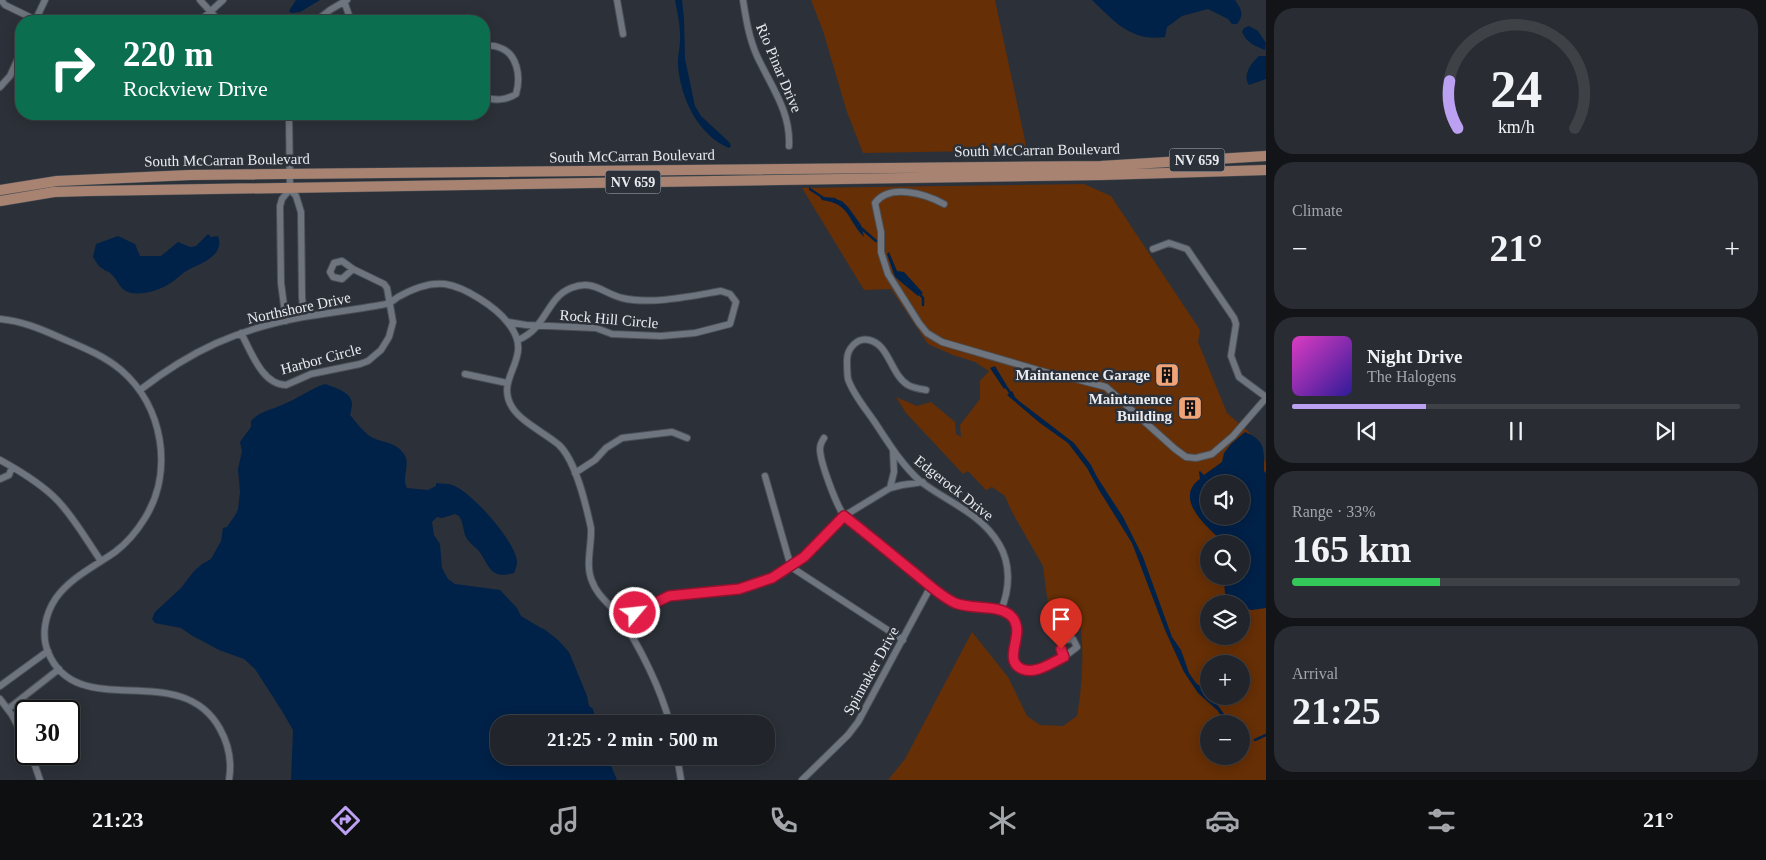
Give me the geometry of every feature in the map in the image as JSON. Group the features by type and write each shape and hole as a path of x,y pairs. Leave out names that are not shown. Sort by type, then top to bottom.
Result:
{"main road":[{"name":"South McCarran Boulevard","path":"0,190 57,181 190,175 1101,166 1266,156"},
{"name":"South McCarran Boulevard","path":"0,201 54,192 88,191 1101,175 1266,170"}],"street":[{"path":"1,0 5,5 24,15"},
{"path":"39,15 45,0"},
{"path":"200,0 214,15"},
{"path":"207,15 223,0"},
{"path":"617,0 623,34"},
{"name":"Rio Pinar Drive","path":"743,0 746,23 754,48 784,110 788,123 790,146"},
{"path":"325,15 345,1 349,15"},
{"path":"490,46 501,48 512,56 518,73 516,94 499,100 490,99"},
{"path":"0,87 10,76 15,65"},
{"path":"286,321 280,283 280,206 282,199 290,189 289,120"},
{"path":"290,189 296,196 301,212 304,317"},
{"path":"944,204 917,193 893,192 879,197 875,203 881,232 881,252 888,274 927,333 942,342 1025,367 1106,387 1175,449 1186,457 1196,458 1212,454 1234,436 1266,397 1239,377 1231,356 1236,324 1234,318 1187,249 1169,243 1153,249"},
{"path":"353,269 384,284 389,293 390,303 424,286 445,284 464,290 483,301 508,322 518,340 519,355 507,383 508,399 517,413 559,445 570,460 591,528 592,540 589,566 591,581 595,589 622,620 660,691 667,715"},
{"name":"Rock Hill Circle","path":"508,322 538,325 596,328 612,334 661,336 684,334 730,324 736,302 730,294 721,291 664,300 629,299 614,295 600,287 581,285 560,294 551,304 548,312 538,325 529,334 518,340"},
{"name":"Northshore Drive","path":"140,390 181,360 206,347 241,333 304,317 390,303"},
{"name":"Harbor Circle","path":"241,333 262,370 273,382 286,385 324,371 360,364 375,356 381,350 392,331 390,303"},
{"path":"0,319 33,326 96,353 122,371 140,390 148,403 158,431 161,459 158,488 149,509 137,529 117,550 70,583 55,600 50,610 45,631 48,652 59,669 75,682 86,687 163,692 195,703 211,717 224,736 230,760 229,780"},
{"name":"Edgerock Drive","path":"926,390 907,385 875,342 864,339 850,348 847,356 848,379 858,398 904,464 923,482 974,516 1000,544 1006,557 1008,577 1006,599 1001,610"},
{"path":"465,374 507,383"},
{"path":"575,473 595,460 614,442 622,438 672,432 687,438"},
{"path":"824,438 821,442 822,459 839,508 844,516 931,586 954,602 963,606 1001,610 1012,616 1018,635 1013,658 1019,668 1030,671 1035,670 1064,657"},
{"path":"890,488 894,472 893,449"},
{"path":"0,460 45,488 57,500 68,512 101,561"},
{"path":"0,479 9,475 12,467"},
{"path":"765,476 792,567 903,640"},
{"path":"622,620 669,596 739,589 772,578 792,567 816,546 844,516 890,488 923,482"},
{"name":"Spinnaker Drive","path":"802,780 848,735 858,722 931,586"},
{"path":"0,686 48,652"},
{"path":"8,709 59,669"},
{"path":"0,699 15,722"},
{"path":"35,765 40,780"},
{"path":"678,765 681,780"}],"shaded area":[{"path":"811,0 995,0 1027,150 863,153 847,112 823,31"},
{"path":"1084,184 1111,196 1200,330 1198,342 1227,413 1249,432 1266,463 1266,780 888,780 905,759 972,632 1008,677 1027,716 1040,725 1063,726 1077,716 1082,664 1082,635 1076,611 1070,602 1056,610 1055,632 1052,636 1043,566 1005,496 992,487 986,490 968,471 963,474 906,413 896,397 917,406 931,402 955,422 956,434 961,437 960,425 980,399 980,381 989,371 975,362 928,344 891,289 864,290 802,188"}],"water":[{"path":"296,0 320,0 300,12 291,13 289,11"},
{"path":"675,0 682,0 685,59 695,106 701,116 729,142 731,146 729,148 708,134 700,125 687,103 678,66 680,31"},
{"path":"1092,0 1235,0 1240,9 1241,17 1237,24 1232,24 1228,19 1208,9 1182,16 1167,27 1165,37 1153,38 1133,33 1124,28"},
{"path":"1249,26 1258,31 1266,43 1265,50 1252,44 1244,36 1242,32 1244,28"},
{"path":"1259,56 1266,56 1266,79 1249,85 1246,78 1247,74 1250,66"},
{"path":"809,187 824,197 835,198 848,207 861,225 864,237 844,209 831,202 822,200 809,190"},
{"path":"208,234 211,237 218,236 218,249 215,254 174,281 146,293 132,293 125,290 109,272 99,266 93,257 96,244 118,236 135,244 140,256 161,256 178,242 190,247 196,246"},
{"path":"889,252 897,271 904,272 923,293 918,296 895,277 887,254"},
{"path":"995,366 1007,386 1004,389 990,368"},
{"path":"325,384 342,391 351,399 350,415 361,428 373,438 394,445 401,450 407,462 405,484 407,488 428,490 436,486 436,483 450,484 460,489 480,506 509,542 517,561 514,573 506,575 495,573 491,570 478,550 466,537 459,516 455,514 442,518 437,517 432,522 434,535 440,544 442,568 448,579 455,584 500,590 517,608 521,616 544,629 569,652 587,696 589,706 593,709 595,715 490,715 490,765 611,765 617,780 291,780 293,730 255,669 244,659 219,650 181,628 155,623 152,619 155,612 181,588 194,571 211,559 221,541 223,528 227,527 236,514 240,492 238,469 242,451 240,442 251,427 251,421 262,413 288,403"},
{"path":"1012,391 1019,401 1074,443 1091,465 1123,517 1143,557 1172,637 1181,650 1189,673 1200,686 1200,695 1184,672 1165,630 1132,543 1087,468 1068,443 1040,423 1007,395"},
{"path":"1245,432 1260,442 1264,451 1264,471 1266,473 1266,608 1250,610 1250,595 1225,595 1224,585 1250,585 1250,535 1216,535 1206,525 1250,525 1250,475 1204,475 1222,462 1224,453"},
{"path":"1200,479 1200,518 1191,504 1190,495 1192,487"},
{"path":"1211,705 1217,705 1225,715 1221,715"}],"waterway":[{"path":"836,201 841,202 846,207"},
{"path":"861,228 876,241"},
{"path":"919,293 923,298 923,305"},
{"path":"1004,384 1011,394"},
{"path":"1255,740 1266,735"}],"place":[{"name":"Maintanence Garage","path":"1167,375"},
{"name":"Maintanence Building","path":"1190,408"}],"route":[{"path":"635,613 669,596 722,592 739,589 772,578 787,570 804,557 844,516 931,586 954,602 963,606 999,609 1012,616 1018,635 1013,658 1019,668 1030,671 1035,670 1064,657 1061,649"}]}
